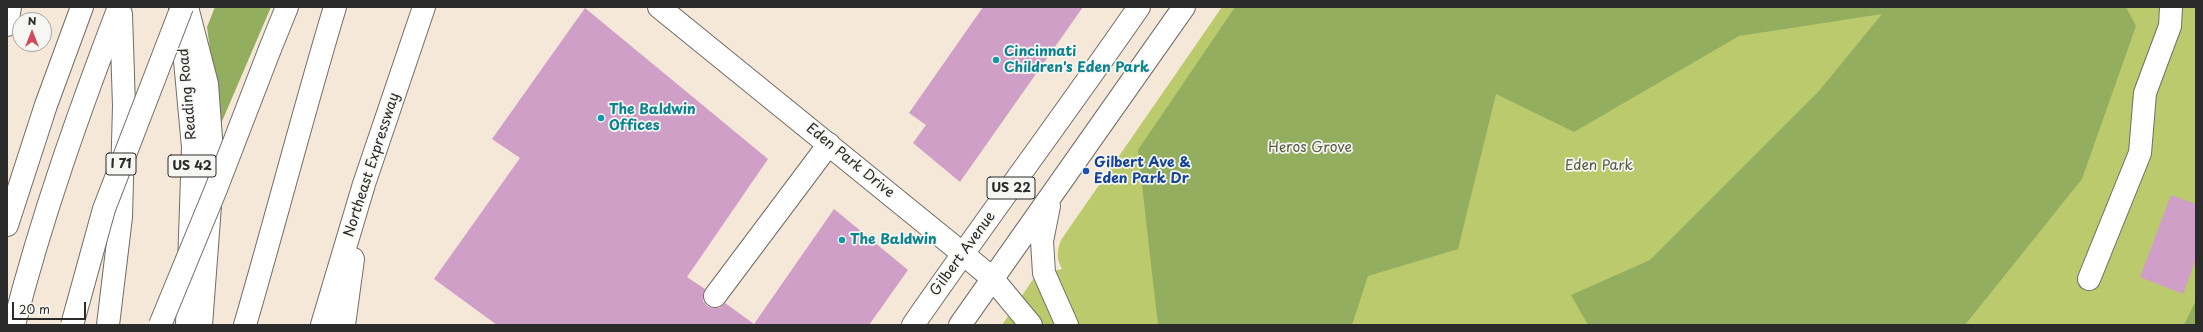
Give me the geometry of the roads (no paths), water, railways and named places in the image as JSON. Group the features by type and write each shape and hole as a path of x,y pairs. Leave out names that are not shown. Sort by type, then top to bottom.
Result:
{"main road":[{"path":"7,25 10,7"},
{"path":"7,225 16,194 82,7"},
{"path":"14,325 27,276 71,134 120,7"},
{"path":"108,325 121,217 124,106 120,7"},
{"name":"I 71","path":"72,325 104,208 181,7"},
{"name":"Reading Road","path":"181,7 193,147 187,325"},
{"path":"187,7 207,84 212,166 201,325"},
{"path":"160,325 216,189 287,7"},
{"path":"245,325 272,234 305,107 335,7"},
{"name":"Northeast Expressway","path":"322,325 364,184 424,7"},
{"name":"Eden Park Drive","path":"659,7 992,278 1031,325"},
{"name":"Gilbert Avenue","path":"914,325 962,253 1054,128 1139,7"},
{"name":"US 22","path":"960,325 992,278 1051,198 1184,7"},
{"path":"2089,279 2140,153 2145,94 2170,26 2171,7"},
{"path":"715,296 829,144"},
{"path":"344,325 364,184"},
{"path":"1051,198 1042,241 1044,273 1067,325"}],"place":[{"name":"Cincinnati Children's Eden Park","path":"996,60"},
{"name":"The Baldwin Offices","path":"601,118"},
{"name":"Gilbert Ave & Eden Park Dr","path":"1086,171"},
{"name":"The Baldwin","path":"842,240"}],"park label":[{"name":"Heros Grove","path":"1310,148"},
{"name":"Eden Park","path":"1599,166"}]}
